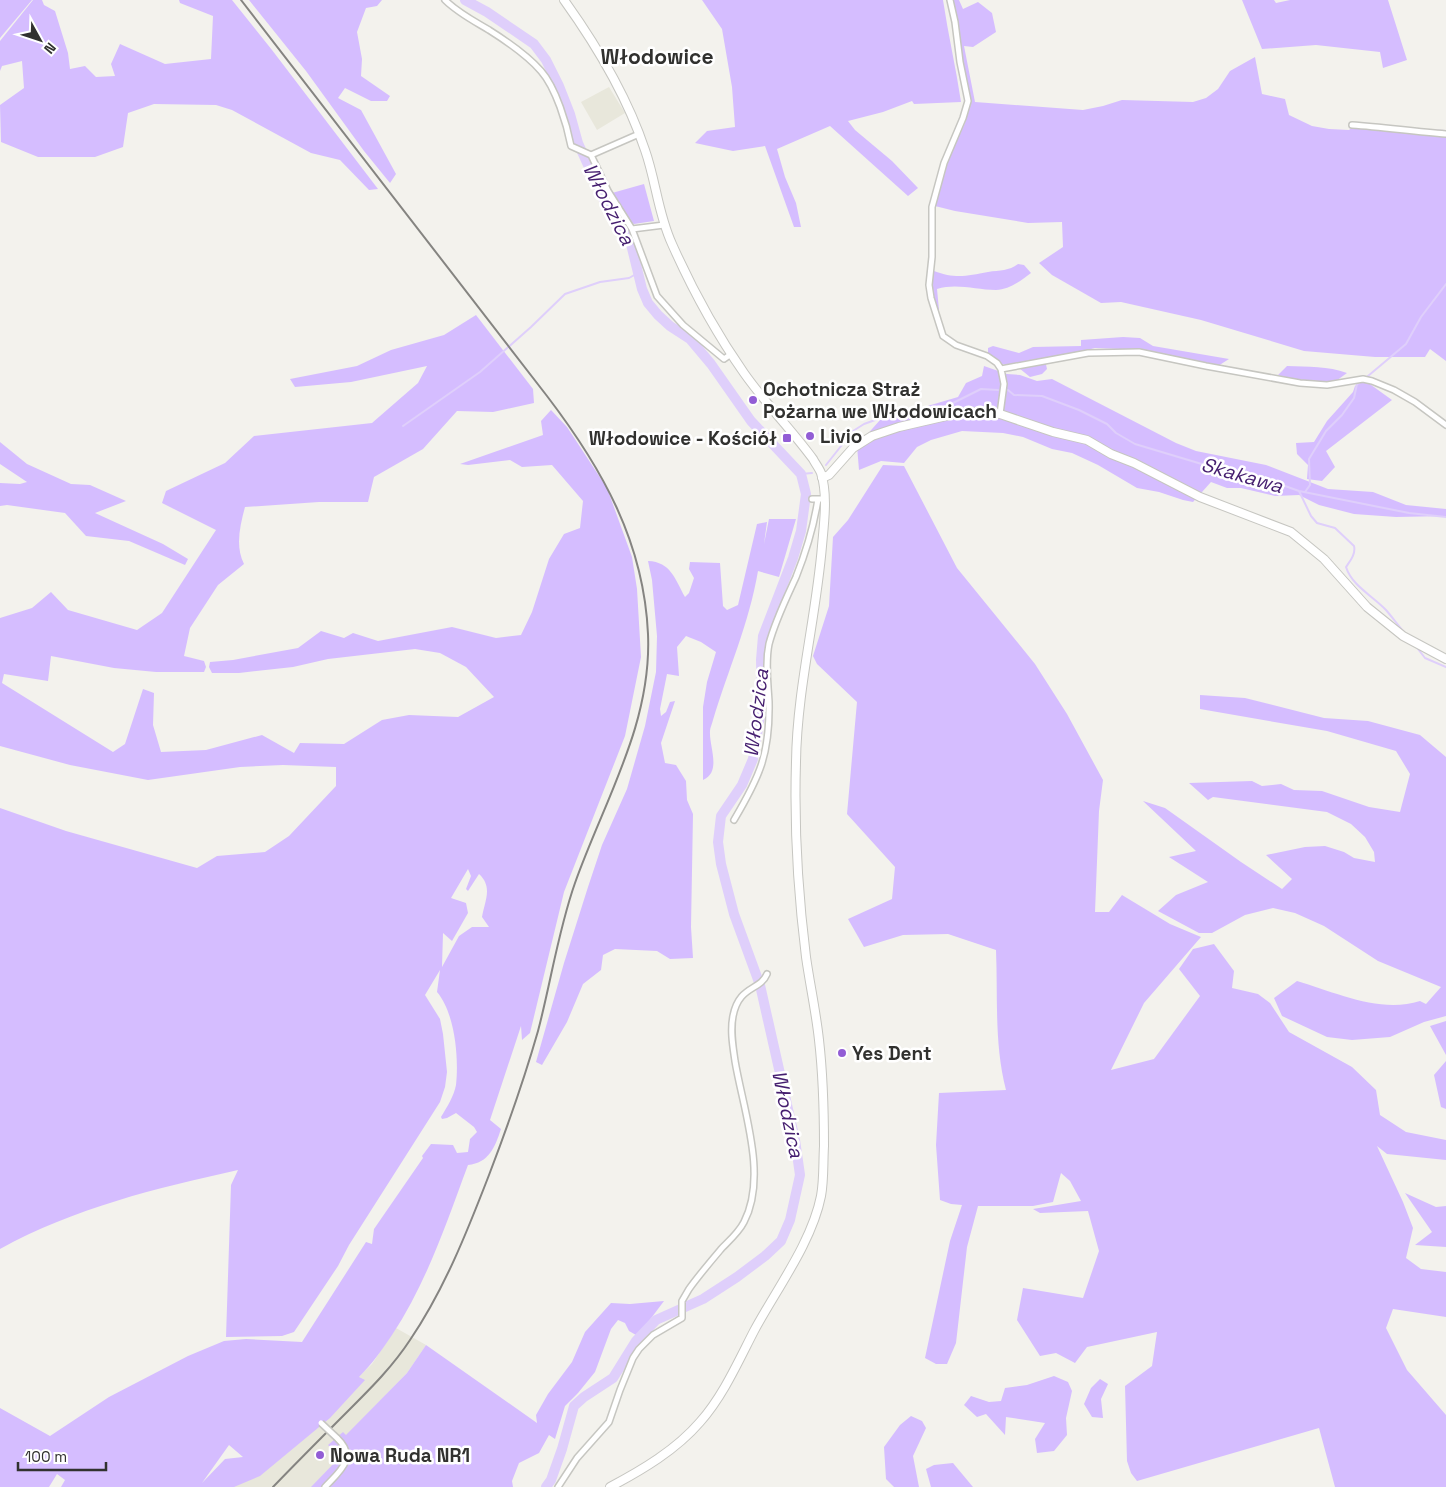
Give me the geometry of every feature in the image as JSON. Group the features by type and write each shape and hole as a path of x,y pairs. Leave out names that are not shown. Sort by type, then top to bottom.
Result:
{"street":[{"path":"445,0 462,15 504,40 528,58 542,72 564,116 571,146 589,155 608,191 632,229 657,296 683,325 724,359 731,354"},
{"path":"564,0 594,43 622,96 639,134 649,162 664,225 690,283 731,354 755,388 805,448 822,478 820,561 799,716 796,761 798,884 806,961 819,1041 824,1120 821,1196 814,1221 799,1251 723,1389 702,1420 670,1450 610,1487"},
{"path":"950,0 968,101 944,164 932,207 932,247 929,285 931,298 943,336 956,345 987,356 997,362 1002,369 1002,405 1000,414"},
{"path":"1352,125 1379,126 1406,131 1446,134"},
{"path":"589,155 639,134"},
{"path":"632,229 664,225"},
{"path":"937,339 943,336"},
{"path":"1002,369 1088,353 1139,352 1300,383 1327,385 1362,379 1394,390 1415,402 1446,425"},
{"path":"822,478 829,475 853,448 872,436 899,427 959,413 978,411 1000,414 1053,432 1087,440 1200,498 1291,532 1324,559 1374,612 1403,636 1446,659"},
{"path":"812,499 821,499"},
{"path":"734,820 760,773 766,751 769,725 767,669 769,647 775,624 804,554 821,499"},
{"path":"558,1487 577,1458 609,1422 620,1390 639,1349 653,1335 682,1318 682,1301 697,1278 744,1222 749,1208 754,1164 750,1131 732,1041 733,1018 736,1004 744,993 766,977"},
{"path":"321,1423 344,1445 347,1452 347,1460 341,1470 325,1487"}],"shaded area":[{"path":"0,0 32,0 0,38"},
{"path":"33,0 42,0 44,5 55,11 68,53 70,69 85,66 96,77 115,76 111,64 120,44 165,64 211,59 213,16 180,3 179,0 232,0 378,189 369,190 340,160 311,153 232,110 216,105 154,104 128,113 123,147 95,157 38,157 1,142 0,105 24,88 22,61 2,66 0,71 0,41"},
{"path":"249,0 382,0 377,6 366,8 357,32 362,59 361,76 390,96 387,101 371,101 345,88 338,98 361,110 396,174 390,183 364,151 306,71"},
{"path":"702,0 943,0 961,102 914,104 912,101 883,112 848,121 855,130 892,161 918,188 908,196 830,126 777,149 785,177 796,203 801,227 794,227 765,146 733,151 695,143 707,131 735,127 732,87 722,29"},
{"path":"952,0 959,0 963,9 978,2 992,13 996,32 973,47 964,46 975,102 1083,110 1122,100 1193,102 1206,98 1218,89 1230,71 1255,57 1262,94 1285,99 1289,115 1312,126 1349,130 1359,122 1406,129 1446,130 1446,361 1430,349 1425,357 1375,357 1304,351 1201,320 1121,302 1101,303 1052,275 1039,263 1063,247 1062,222 1028,223 935,206 947,162 965,123 971,103"},
{"path":"1242,0 1274,0 1276,3 1290,0 1388,0 1407,60 1383,68 1380,52 1316,45 1262,49"},
{"path":"609,87 625,113 597,130 581,102"},
{"path":"644,184 654,221 634,224 630,222 612,193"},
{"path":"1018,264 1024,265 1031,273 1015,284 1001,290 959,287 937,289 938,313 931,287 934,271 948,275 967,276 1008,269"},
{"path":"476,315 533,389 534,403 493,412 457,411 423,449 374,477 368,502 319,502 245,507 239,543 244,564 218,585 190,628 184,656 204,661 206,667 204,672 156,672 114,668 51,656 48,681 4,674 2,683 113,752 125,744 143,689 154,693 153,725 161,752 206,750 262,735 294,753 300,743 344,744 382,720 409,715 458,717 494,697 466,667 440,653 415,649 328,659 293,667 239,673 212,673 209,667 210,662 233,660 298,648 321,631 344,638 353,633 378,641 452,627 496,638 521,635 532,612 549,559 564,534 580,528 583,501 552,465 522,467 510,460 468,465 460,464 543,435 541,421 551,410 567,427 607,488 632,557 637,589 641,657 625,736 564,892 530,1033 522,1040 521,1026 490,1120 501,1129 499,1136 486,1157 475,1164 468,1165 444,1231 416,1294 377,1357 359,1377 365,1380 330,1418 260,1476 234,1487 61,1487 65,1480 57,1474 49,1487 0,1487 0,1408 50,1436 109,1397 188,1356 224,1341 246,1339 302,1342 366,1242 372,1244 374,1229 431,1144 453,1145 457,1153 468,1152 470,1139 477,1132 474,1127 456,1113 447,1118 442,1119 441,1117 455,1089 457,1062 452,1024 443,1001 437,992 440,970 425,995 440,1019 443,1034 447,1072 440,1102 349,1245 338,1266 294,1332 282,1336 226,1337 231,1185 238,1170 116,1201 57,1222 0,1249 0,808 66,831 197,868 217,856 265,852 289,836 336,786 336,767 283,765 240,767 148,780 70,765 0,746 0,618 32,608 51,592 68,610 137,630 162,613 216,530 162,503 166,491 225,463 254,436 372,423 418,383 427,366 351,382 295,387 290,379 357,366 391,350 444,335","holes":["468,869 471,876 466,889 468,891 479,874 486,884 487,894 482,917 489,927 472,927 459,936 442,967 443,933 452,941 468,913 466,903 451,898","229,1445 243,1457 225,1459 202,1483"]},
{"path":"1123,337 1140,338 1153,346 1229,359 1218,366 1140,350 1095,348 1045,360 1047,369 1042,374 1030,377 1019,368 1002,364 988,354 988,348 993,346 1019,353 1033,347 1081,346 1081,340"},
{"path":"984,366 1037,381 1052,379 1176,443 1196,451 1266,465 1328,489 1373,492 1406,505 1446,509 1446,516 1396,517 1354,514 1319,505 1299,495 1275,496 1241,488 1227,488 1211,482 1193,502 1137,488 1098,465 1072,453 1052,449 1023,437 1003,433 962,431 931,440 917,447 904,463 881,461 859,470 857,446 880,420 958,397 966,383 982,376"},
{"path":"1287,366 1325,368 1347,373 1336,381 1294,381 1278,375"},
{"path":"1361,382 1367,382 1392,400 1326,451 1335,467 1322,481 1307,479 1308,465 1297,454 1296,443 1314,442 1327,421 1353,392 1355,386"},
{"path":"0,442 27,464 71,484 90,485 126,501 95,513 163,544 188,559 185,565 129,541 86,536 65,513 7,505 0,506 0,483 20,484 27,482 0,464"},
{"path":"883,465 904,466 957,568 1035,664 1067,714 1103,780 1099,811 1095,912 1109,912 1122,895 1170,924 1201,937 1144,1003 1111,1070 1154,1059 1200,996 1179,969 1193,949 1214,944 1234,971 1232,988 1258,994 1270,1003 1289,1032 1352,1067 1376,1090 1380,1115 1406,1132 1446,1140 1446,1160 1387,1154 1377,1146 1413,1228 1406,1258 1421,1269 1446,1272 1446,1317 1393,1309 1386,1328 1407,1370 1446,1415 1446,1487 1335,1487 1319,1428 1137,1481 1131,1473 1127,1461 1125,1386 1152,1366 1157,1332 1087,1347 1075,1363 1056,1353 1040,1356 1017,1320 1023,1288 1083,1298 1099,1251 1088,1211 1040,1213 1033,1209 1081,1201 1070,1181 1061,1173 1053,1202 1033,1206 978,1206 967,1247 956,1343 947,1364 936,1364 925,1358 950,1241 962,1205 940,1200 936,1145 939,1093 1006,1090 998,1038 996,950 948,934 903,935 864,947 848,919 892,899 895,867 847,814 857,702 817,664 813,656 829,606 833,537 848,520"},
{"path":"769,519 796,519 779,577 758,571 744,628 710,729 713,759 712,771 703,780 703,707 707,682 716,652 701,642 686,636 677,647 679,676 667,674 660,709 661,716 666,712 670,702 675,701 661,743 665,763 676,765 686,781 687,800 693,814 691,927 693,958 670,959 657,951 615,949 603,955 601,970 583,984 567,1022 542,1065 536,1062 564,963 602,845 627,789 645,726 656,672 657,636 652,580 648,561 656,562 667,568 675,578 685,597 689,593 694,578 689,569 690,562 720,563 723,606 727,610 738,605 757,524 767,522 764,544"},
{"path":"1200,695 1245,698 1324,718 1368,721 1420,735 1446,757 1446,1016 1424,1022 1390,1037 1352,1040 1327,1037 1282,1016 1274,998 1297,981 1342,996 1374,1003 1389,1005 1420,1001 1426,1004 1441,987 1378,961 1324,926 1295,913 1273,908 1245,915 1212,933 1199,933 1158,911 1176,895 1208,882 1169,857 1196,851 1143,801 1165,808 1282,889 1292,879 1266,855 1305,847 1325,846 1344,852 1354,858 1375,862 1374,852 1365,837 1351,824 1327,812 1213,797 1208,800 1189,783 1252,781 1262,786 1281,784 1294,790 1322,791 1369,807 1400,812 1410,774 1396,751 1327,731 1200,709"},
{"path":"1446,1021 1446,1055 1430,1026"},
{"path":"1446,1061 1446,1109 1441,1107 1434,1075"},
{"path":"1405,1193 1436,1207 1446,1206 1446,1247 1415,1245 1432,1232"},
{"path":"664,1301 636,1335 629,1331 625,1323 618,1320 611,1329 595,1372 565,1406 555,1439 549,1435 539,1453 519,1463 512,1481 513,1487 311,1487 340,1457 328,1445 343,1432 346,1435 407,1373 426,1345 537,1423 536,1415 548,1394 572,1362 585,1332 611,1303 630,1304"},
{"path":"396,1328 426,1345 407,1373 346,1436 342,1455 321,1487 205,1487 315,1419 372,1364"},
{"path":"1054,1376 1068,1382 1072,1391 1066,1418 1067,1435 1054,1451 1037,1453 1035,1439 1045,1423 1006,1417 1005,1435 986,1414 977,1417 964,1405 971,1396 989,1402 1001,1401 1005,1388 1027,1385"},
{"path":"1100,1379 1108,1384 1101,1399 1103,1418 1092,1417 1084,1404 1091,1388"},
{"path":"911,1416 922,1421 926,1428 913,1456 919,1487 894,1487 886,1479 884,1447 900,1425"},
{"path":"953,1463 973,1487 931,1487 926,1469 934,1465"}],"waterway":[{"name":"Włodzica","path":"465,0 487,12 534,44 546,60 570,114 578,143 603,198 630,240 642,289 648,303 670,326 690,339 711,364 751,421 801,474 806,494 801,531 793,558 763,636 761,660 762,704 753,759 742,785 721,816 718,842 721,864 734,914 760,985 795,1140 800,1175 790,1220 781,1241 737,1277 703,1299 656,1320 636,1341 613,1378 574,1406 562,1449 551,1480 546,1487"},
{"path":"403,426 480,372 565,294 600,282 629,278 638,273"},
{"path":"1368,376 1406,344 1421,317 1446,284"},
{"path":"1305,492 1310,485 1309,459 1326,431 1342,415 1354,398 1357,384 1359,383"},
{"name":"Skakawa","path":"826,465 853,431 864,424 903,410 947,406 981,389 998,390"},
{"name":"Skakawa","path":"1008,390 1014,395 1042,396 1079,410 1107,424 1116,433 1135,444 1215,468 1246,472 1299,491 1409,513 1446,517"},
{"name":"Skakawa","path":"801,474 812,473"},
{"name":"Skakawa","path":"1299,491 1311,516 1317,523 1335,528 1354,546 1353,555 1346,567 1349,574 1358,585 1386,610 1404,632"},
{"name":"Skakawa","path":"1418,649 1425,658 1446,667"}],"railway":[{"path":"241,0 547,396 585,451 617,508 629,537 645,600 648,634 647,667 634,731 612,792 575,883 559,938 543,1013 527,1068 496,1157 463,1239 434,1301 397,1359 273,1487"}],"place":[{"name":"Ochotnicza Straż Pożarna we Włodowicach","path":"753,400"},
{"name":"Livio","path":"810,436"},
{"name":"Włodowice - Kościół","path":"787,438"},
{"name":"Yes Dent","path":"842,1053"},
{"name":"Nowa Ruda NR1","path":"320,1455"}],"district":[{"name":"Włodowice","path":"657,57"}]}
